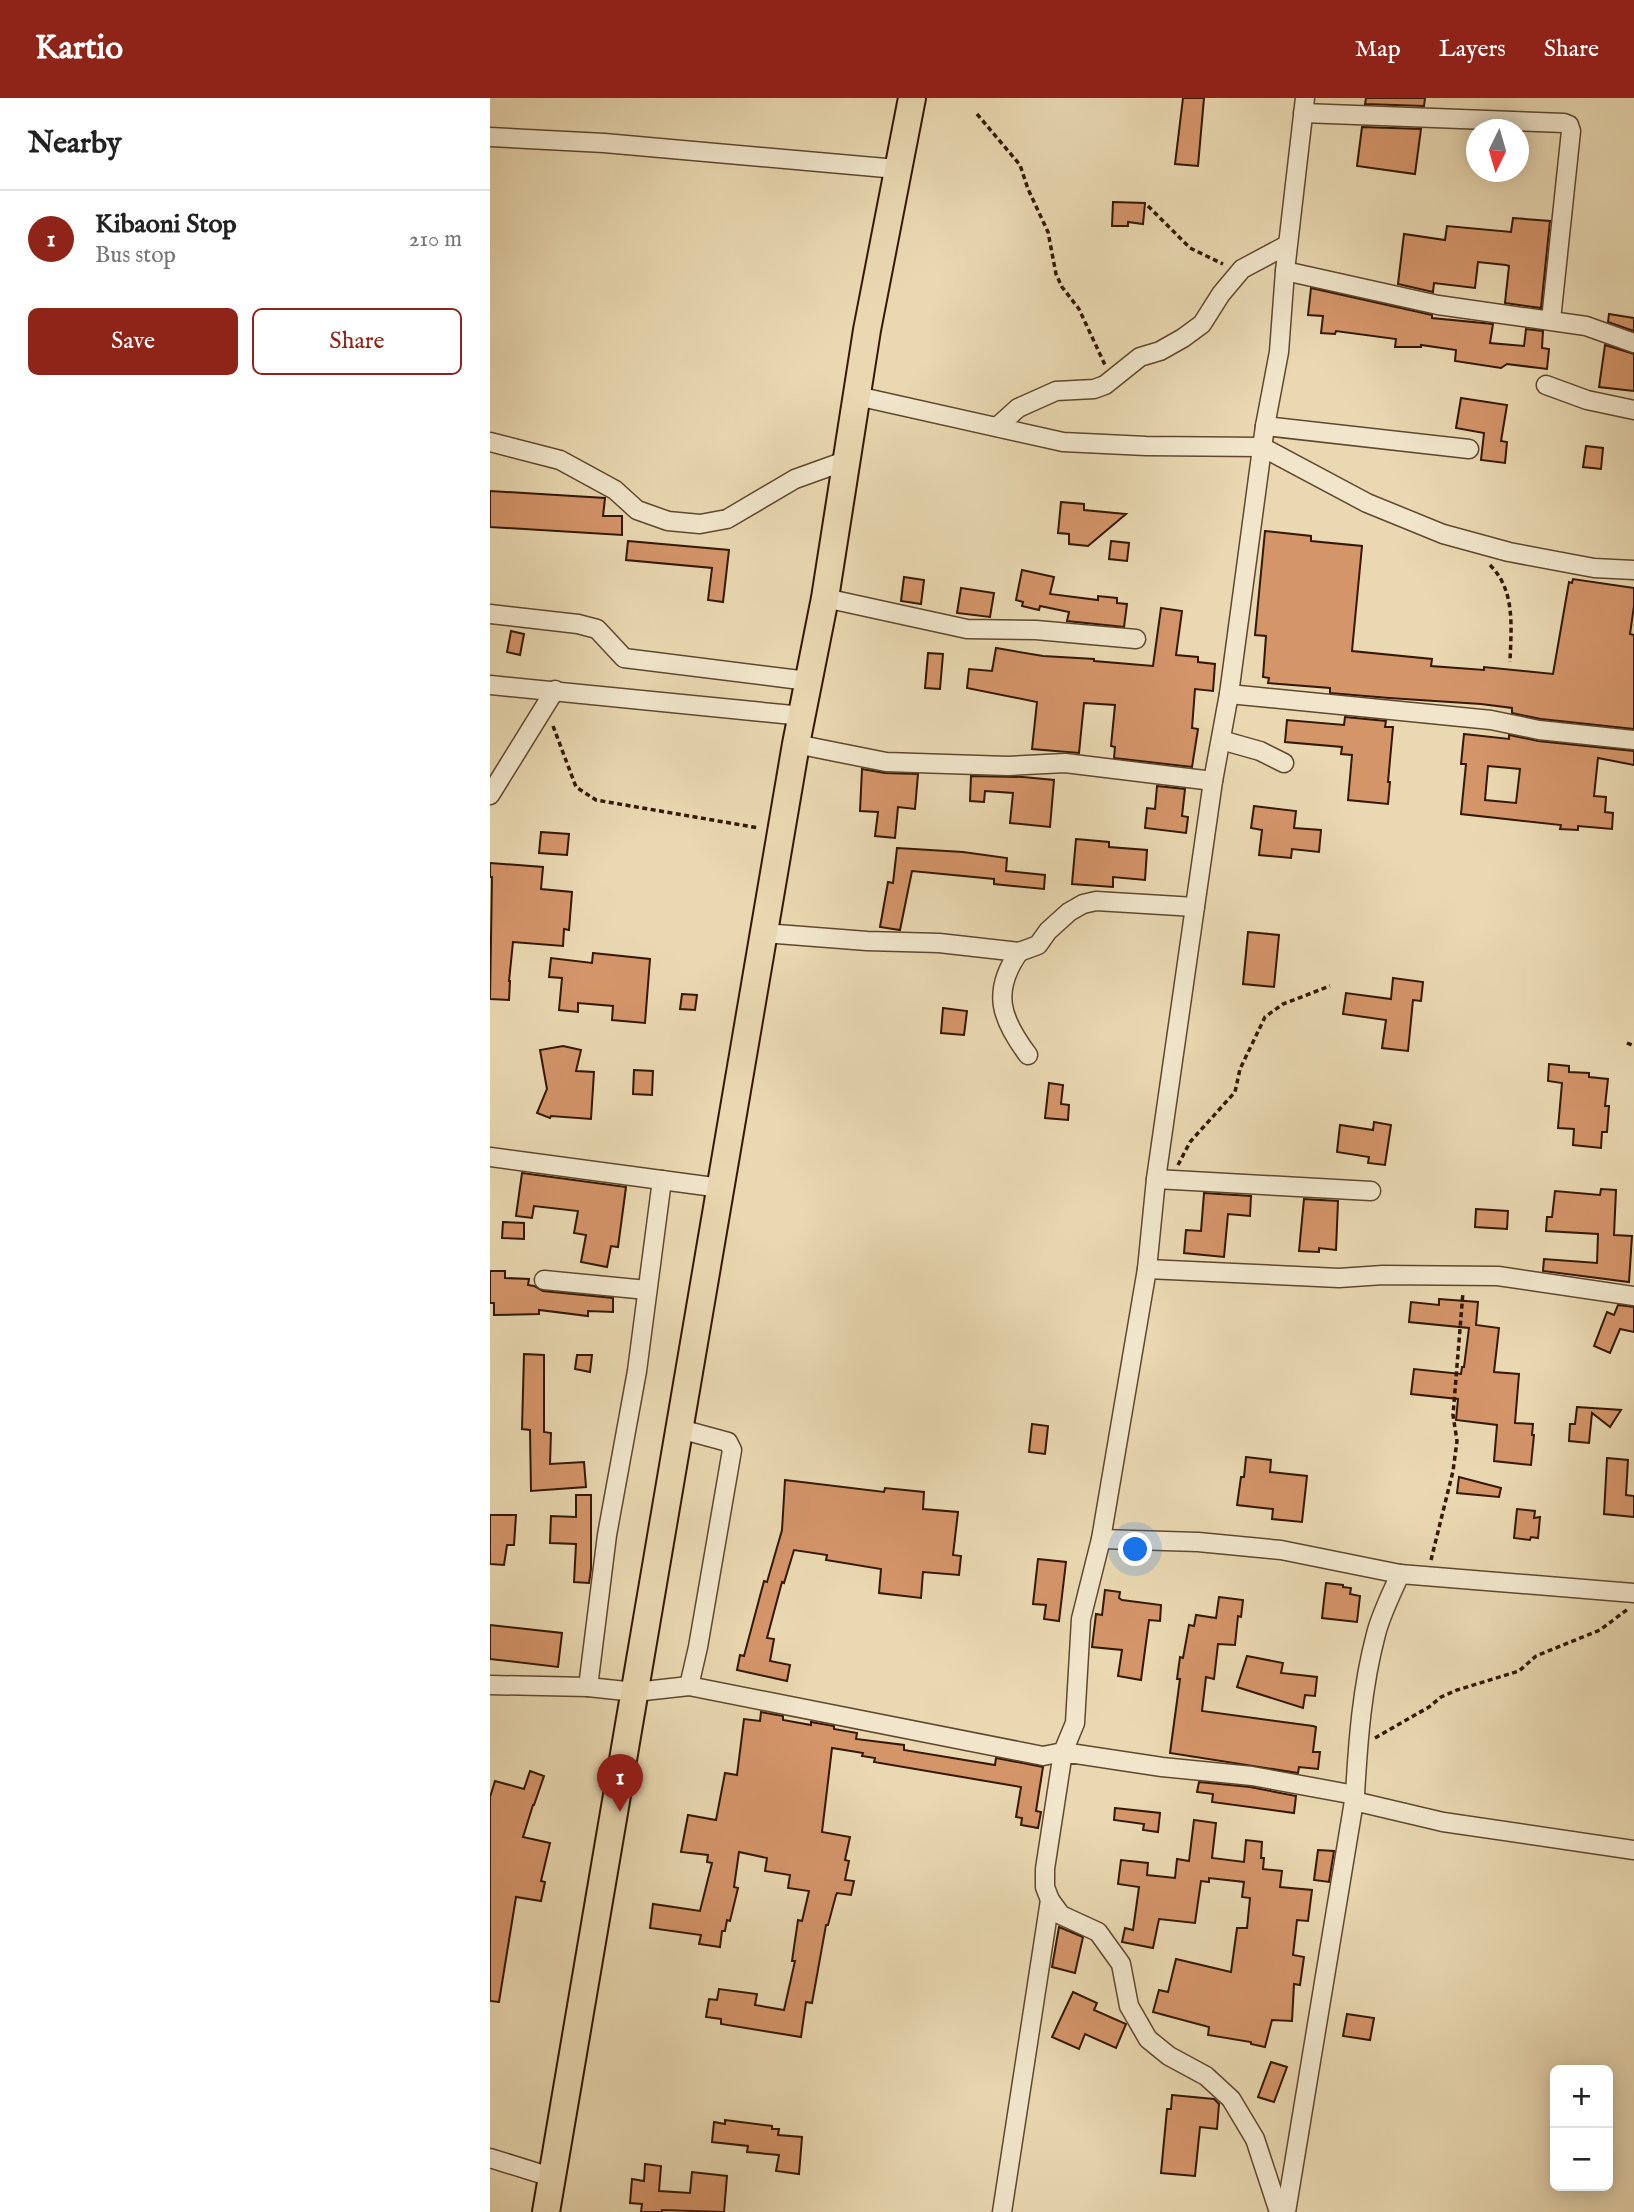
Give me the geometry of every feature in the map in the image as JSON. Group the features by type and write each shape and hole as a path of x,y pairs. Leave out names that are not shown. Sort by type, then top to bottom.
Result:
{"highway":[{"path":"546,2212 796,744 825,598 856,396 912,98"}],"street":[{"path":"1279,2212 1255,2139 1231,2099 1206,2076 1169,2056 1148,2039 1129,2006 1122,1964 1098,1932 1061,1915 1050,1900 1045,1887 1045,1869 1063,1752 1074,1723 1081,1619 1101,1539 1163,1180 1195,906 1229,694 1265,426 1279,352 1284,271 1304,106 1569,125 1571,131 1563,223 1551,320"},
{"path":"490,137 897,169"},
{"path":"997,427 1018,408 1056,391 1094,389 1111,380 1140,356 1160,351 1183,338 1202,324 1221,294 1242,269 1287,245"},
{"path":"1284,271 1438,305 1586,326 1634,343"},
{"path":"1546,385 1587,400 1634,410"},
{"path":"856,396 1063,442 1262,447 1367,503 1443,534 1508,552 1594,568 1634,570"},
{"path":"1265,426 1469,449"},
{"path":"490,442 560,460 615,490 637,510 668,521 700,524 727,519 795,479 845,461"},
{"path":"825,598 967,628 1036,630 1136,639"},
{"path":"490,614 578,624 597,629 624,658 808,681"},
{"path":"490,685 803,716"},
{"path":"490,795 555,690"},
{"path":"1229,694 1491,720 1539,730 1634,740"},
{"path":"1221,740 1260,751 1284,763"},
{"path":"796,744 886,762 998,766 1065,763 1213,781"},
{"path":"764,933 867,941 939,943 1018,952 1038,945 1048,931 1069,912 1083,904 1096,901 1195,906"},
{"path":"1018,952 1007,969 1002,989 1003,1009 1015,1037 1028,1055"},
{"path":"490,1157 721,1188"},
{"path":"588,1687 607,1535 637,1371 662,1180"},
{"path":"1163,1180 1371,1191"},
{"path":"1147,1269 1339,1278 1383,1275 1498,1276 1634,1296"},
{"path":"544,1280 647,1290"},
{"path":"680,1429 728,1442 732,1451 689,1686"},
{"path":"1101,1539 1198,1542 1281,1550 1400,1574 1633,1599"},
{"path":"1286,2212 1354,1798 1358,1733 1376,1632 1400,1574"},
{"path":"490,1685 588,1687 635,1692 689,1686 1043,1756 1063,1752 1162,1767 1252,1776 1354,1798 1443,1822 1634,1850"},
{"path":"1002,2212 1050,1900"},
{"path":"490,2158 551,2177"}],"path":[{"path":"977,114 1020,165 1048,232 1056,274 1062,287 1079,309 1111,380"},
{"path":"1148,206 1190,248 1208,258 1242,269"},
{"path":"1486,562 1505,584 1511,616 1510,662"},
{"path":"545,706 576,787 596,800 782,832"},
{"path":"1163,1180 1190,1142 1235,1092 1240,1069 1265,1017 1283,1004 1330,986"},
{"path":"1627,1044 1634,1046"},
{"path":"1427,1576 1457,1441 1452,1415 1464,1275"},
{"path":"1357,1748 1457,1690 1519,1671 1536,1656 1600,1630 1633,1599"}],"building":[{"path":"1183,98 1204,98 1198,166 1175,164"},
{"path":"1366,98 1425,98 1424,106 1365,104"},
{"path":"1362,127 1421,129 1415,174 1357,166"},
{"path":"1113,202 1145,203 1143,224 1128,222 1128,226 1112,226"},
{"path":"1513,218 1550,221 1541,308 1505,303 1509,266 1506,265 1478,262 1475,288 1434,283 1433,292 1398,284 1404,234 1445,240 1447,226 1511,232"},
{"path":"1311,288 1432,315 1432,318 1493,324 1490,343 1524,346 1526,329 1543,331 1542,348 1549,349 1547,369 1507,364 1501,368 1455,361 1456,350 1421,345 1395,347 1396,339 1336,331 1335,334 1321,333 1323,316 1308,315"},
{"path":"1609,314 1634,318 1634,331 1608,322"},
{"path":"1605,345 1634,354 1634,391 1599,387"},
{"path":"1461,398 1507,405 1501,441 1507,442 1505,463 1481,460 1484,433 1456,428"},
{"path":"1586,446 1603,448 1601,469 1583,467"},
{"path":"490,491 605,498 603,516 622,516 622,535 490,527"},
{"path":"1061,502 1084,504 1084,510 1126,514 1088,546 1069,544 1069,534 1058,533"},
{"path":"1265,531 1311,536 1311,541 1362,546 1352,651 1432,659 1431,666 1484,670 1484,667 1553,674 1569,582 1572,583 1573,579 1634,588 1630,634 1634,635 1634,729 1541,719 1512,713 1512,708 1481,704 1330,693 1330,688 1268,683 1269,678 1263,677 1266,636 1255,635"},
{"path":"628,541 729,550 723,602 708,600 712,568 626,560"},
{"path":"1111,541 1129,543 1127,561 1109,559"},
{"path":"1022,570 1054,577 1050,594 1098,600 1098,596 1117,598 1117,603 1127,604 1124,627 1067,621 1069,612 1040,606 1039,610 1022,606 1023,602 1016,600"},
{"path":"904,577 924,580 921,604 901,601"},
{"path":"961,588 994,593 990,617 957,613"},
{"path":"1161,608 1182,611 1176,655 1198,657 1198,662 1215,664 1213,691 1195,689 1192,728 1198,729 1192,767 1114,758 1115,747 1111,746 1115,705 1084,703 1079,753 1032,749 1037,702 967,688 969,669 992,671 996,648 1043,656 1153,666"},
{"path":"511,631 524,634 520,655 507,652"},
{"path":"928,653 943,654 940,689 925,688"},
{"path":"1345,717 1386,721 1385,727 1393,727 1388,804 1348,800 1352,755 1341,754 1342,747 1285,742 1287,720 1344,725"},
{"path":"1464,734 1509,739 1509,735 1538,741 1634,751 1634,765 1598,758 1594,796 1606,797 1605,812 1613,813 1612,829 1578,826 1578,830 1560,829 1561,825 1461,814 1466,764 1461,764","holes":["1488,766 1520,769 1516,803 1485,800"]},
{"path":"862,769 918,774 915,809 898,807 895,838 875,836 878,812 860,811"},
{"path":"971,776 1054,780 1050,827 1010,823 1013,793 985,791 984,802 970,801"},
{"path":"1157,786 1185,789 1182,816 1188,817 1186,833 1145,828 1147,808 1155,809"},
{"path":"1254,806 1296,811 1294,828 1321,830 1319,852 1292,849 1291,858 1259,855 1262,830 1251,828"},
{"path":"541,832 569,834 567,855 539,853"},
{"path":"1076,839 1109,842 1109,847 1147,850 1145,880 1113,877 1113,887 1072,884"},
{"path":"897,848 1007,858 1006,871 1045,875 1044,889 994,884 994,879 912,871 900,930 880,927 888,882 893,883"},
{"path":"490,863 543,867 541,889 572,892 569,930 564,929 563,946 513,942 509,1000 490,999"},
{"path":"1248,932 1279,935 1274,987 1243,984"},
{"path":"593,953 650,959 645,1023 612,1020 613,1006 578,1003 578,1012 559,1010 562,978 549,977 551,958 592,963"},
{"path":"1393,978 1423,982 1421,1001 1413,1000 1408,1051 1382,1048 1386,1020 1343,1014 1346,993 1391,999"},
{"path":"682,994 697,995 695,1010 680,1009"},
{"path":"943,1008 967,1011 964,1035 941,1033"},
{"path":"563,1046 581,1050 576,1071 594,1072 591,1119 550,1118 537,1113 547,1089 540,1050"},
{"path":"1549,1064 1569,1066 1569,1072 1589,1073 1589,1077 1608,1079 1605,1106 1609,1106 1607,1132 1602,1132 1601,1148 1573,1145 1574,1129 1558,1128 1562,1083 1548,1081"},
{"path":"634,1070 653,1071 652,1095 633,1094"},
{"path":"1049,1083 1063,1085 1061,1104 1069,1105 1068,1120 1045,1118"},
{"path":"1374,1122 1391,1125 1385,1165 1368,1163 1369,1157 1337,1152 1340,1125 1373,1130"},
{"path":"522,1173 626,1187 618,1247 611,1246 607,1267 581,1262 586,1235 574,1233 578,1211 534,1206 532,1218 516,1216"},
{"path":"1601,1189 1616,1190 1614,1235 1632,1236 1629,1282 1543,1271 1544,1259 1597,1263 1598,1234 1546,1231 1547,1217 1552,1217 1555,1191 1600,1195"},
{"path":"1204,1193 1251,1196 1250,1216 1228,1214 1224,1257 1184,1253 1186,1230 1201,1231"},
{"path":"1304,1199 1338,1201 1336,1250 1319,1248 1319,1252 1299,1251"},
{"path":"1476,1209 1508,1211 1507,1229 1475,1227"},
{"path":"503,1222 524,1223 524,1239 502,1238"},
{"path":"490,1271 505,1271 505,1278 529,1279 528,1285 543,1291 613,1298 613,1312 588,1311 588,1316 539,1310 539,1314 494,1315 494,1303 490,1303"},
{"path":"1439,1299 1478,1302 1476,1325 1499,1328 1494,1372 1519,1374 1515,1423 1533,1424 1531,1465 1494,1461 1497,1425 1456,1420 1458,1399 1411,1394 1414,1369 1461,1374 1464,1367 1469,1328 1409,1322 1411,1302 1439,1305"},
{"path":"1618,1305 1634,1307 1634,1332 1620,1329 1610,1353 1594,1346 1607,1312 1614,1315"},
{"path":"524,1354 544,1355 544,1432 551,1433 550,1464 584,1462 586,1487 531,1491 530,1430 522,1429"},
{"path":"577,1355 592,1355 590,1372 575,1369"},
{"path":"1577,1407 1621,1410 1610,1427 1592,1413 1589,1443 1569,1441 1570,1424 1575,1424"},
{"path":"1032,1424 1048,1426 1045,1454 1029,1452"},
{"path":"1246,1457 1271,1460 1270,1472 1307,1476 1302,1522 1272,1519 1273,1509 1237,1505"},
{"path":"1607,1458 1628,1460 1626,1495 1634,1496 1634,1517 1604,1514"},
{"path":"1459,1477 1501,1488 1499,1497 1457,1493"},
{"path":"785,1480 884,1492 885,1488 924,1492 923,1509 958,1512 953,1555 961,1556 959,1575 923,1572 921,1598 879,1593 881,1569 826,1560 827,1555 794,1550 767,1638 774,1639 770,1661 790,1665 787,1681 737,1670 740,1655 744,1656 764,1581 767,1582 782,1530"},
{"path":"576,1495 591,1495 589,1583 574,1582 576,1544 550,1543 551,1516 576,1517"},
{"path":"1517,1509 1535,1511 1534,1518 1540,1517 1538,1538 1514,1538"},
{"path":"490,1515 516,1515 514,1545 507,1545 504,1565 490,1564"},
{"path":"1038,1559 1066,1562 1059,1621 1044,1619 1046,1605 1033,1604"},
{"path":"1326,1583 1351,1588 1350,1594 1360,1596 1357,1622 1322,1618"},
{"path":"1105,1590 1120,1592 1119,1598 1122,1600 1161,1605 1160,1621 1149,1620 1141,1680 1118,1676 1122,1650 1092,1647 1096,1614 1102,1615"},
{"path":"1219,1597 1243,1600 1241,1617 1238,1616 1235,1645 1218,1644 1214,1679 1206,1677 1202,1711 1316,1727 1313,1752 1320,1752 1318,1769 1299,1767 1298,1773 1170,1753 1180,1679 1177,1679 1180,1657 1183,1658 1189,1625 1194,1626 1196,1615 1216,1618"},
{"path":"490,1625 562,1633 558,1667 490,1659"},
{"path":"1247,1656 1283,1663 1281,1673 1317,1677 1315,1696 1305,1695 1303,1708 1237,1687"},
{"path":"761,1712 783,1716 783,1720 834,1726 834,1729 857,1733 856,1739 904,1745 904,1750 995,1765 996,1758 1043,1767 1036,1811 1041,1812 1038,1828 1021,1825 1022,1818 1016,1817 1021,1787 874,1762 875,1758 862,1756 863,1753 832,1748 822,1832 850,1837 845,1860 849,1861 845,1880 854,1881 851,1895 836,1895 826,1925 812,2003 806,2002 801,2037 721,2024 721,2019 706,2017 709,1999 717,2000 719,1989 757,1994 755,2005 784,2010 795,1961 792,1961 798,1920 802,1921 809,1891 788,1888 790,1875 765,1871 767,1858 739,1852 734,1887 738,1888 730,1921 727,1920 725,1931 722,1931 720,1947 699,1944 701,1935 650,1928 653,1904 700,1911 712,1863 707,1862 708,1855 681,1852 688,1815 716,1820 725,1773 737,1775 744,1719 760,1721"},
{"path":"530,1771 544,1776 523,1837 550,1843 541,1881 545,1882 541,1901 516,1897 499,2002 490,2001 490,1797 495,1781 524,1789"},
{"path":"1199,1782 1250,1787 1296,1796 1294,1813 1212,1802 1213,1794 1197,1792"},
{"path":"1115,1808 1160,1813 1158,1832 1143,1830 1144,1824 1114,1820"},
{"path":"1194,1820 1216,1823 1212,1858 1244,1862 1246,1840 1262,1842 1263,1869 1282,1871 1280,1887 1312,1890 1308,1921 1297,1920 1293,1955 1304,1957 1300,1985 1294,1984 1292,2021 1272,2020 1265,2047 1208,2035 1209,2027 1153,2012 1159,1990 1168,1992 1176,1959 1231,1972 1237,1928 1247,1928 1250,1898 1242,1897 1244,1882 1209,1878 1209,1882 1201,1881 1195,1923 1159,1919 1153,1948 1122,1942 1125,1928 1133,1930 1139,1887 1118,1884 1121,1860 1148,1863 1147,1875 1175,1878 1177,1859 1189,1861"},
{"path":"1318,1850 1334,1851 1329,1882 1314,1880"},
{"path":"1059,1927 1083,1937 1075,1973 1052,1967"},
{"path":"1073,1992 1097,2003 1094,2010 1126,2024 1116,2048 1085,2034 1079,2049 1052,2037"},
{"path":"1347,2014 1374,2018 1370,2040 1343,2036"},
{"path":"1271,2062 1287,2067 1274,2102 1258,2097"},
{"path":"1172,2095 1214,2099 1219,2104 1217,2129 1200,2127 1195,2176 1161,2173 1167,2109 1171,2109"},
{"path":"725,2120 772,2126 772,2129 779,2129 778,2135 802,2137 799,2174 776,2171 779,2155 747,2152 748,2146 712,2142 714,2122 725,2124"},
{"path":"645,2164 661,2166 659,2191 690,2193 692,2172 727,2176 724,2212 641,2212 642,2204 630,2203 632,2179 644,2181"}],"place":[{"name":"Kibaoni Stop","path":"620,1812"}]}
